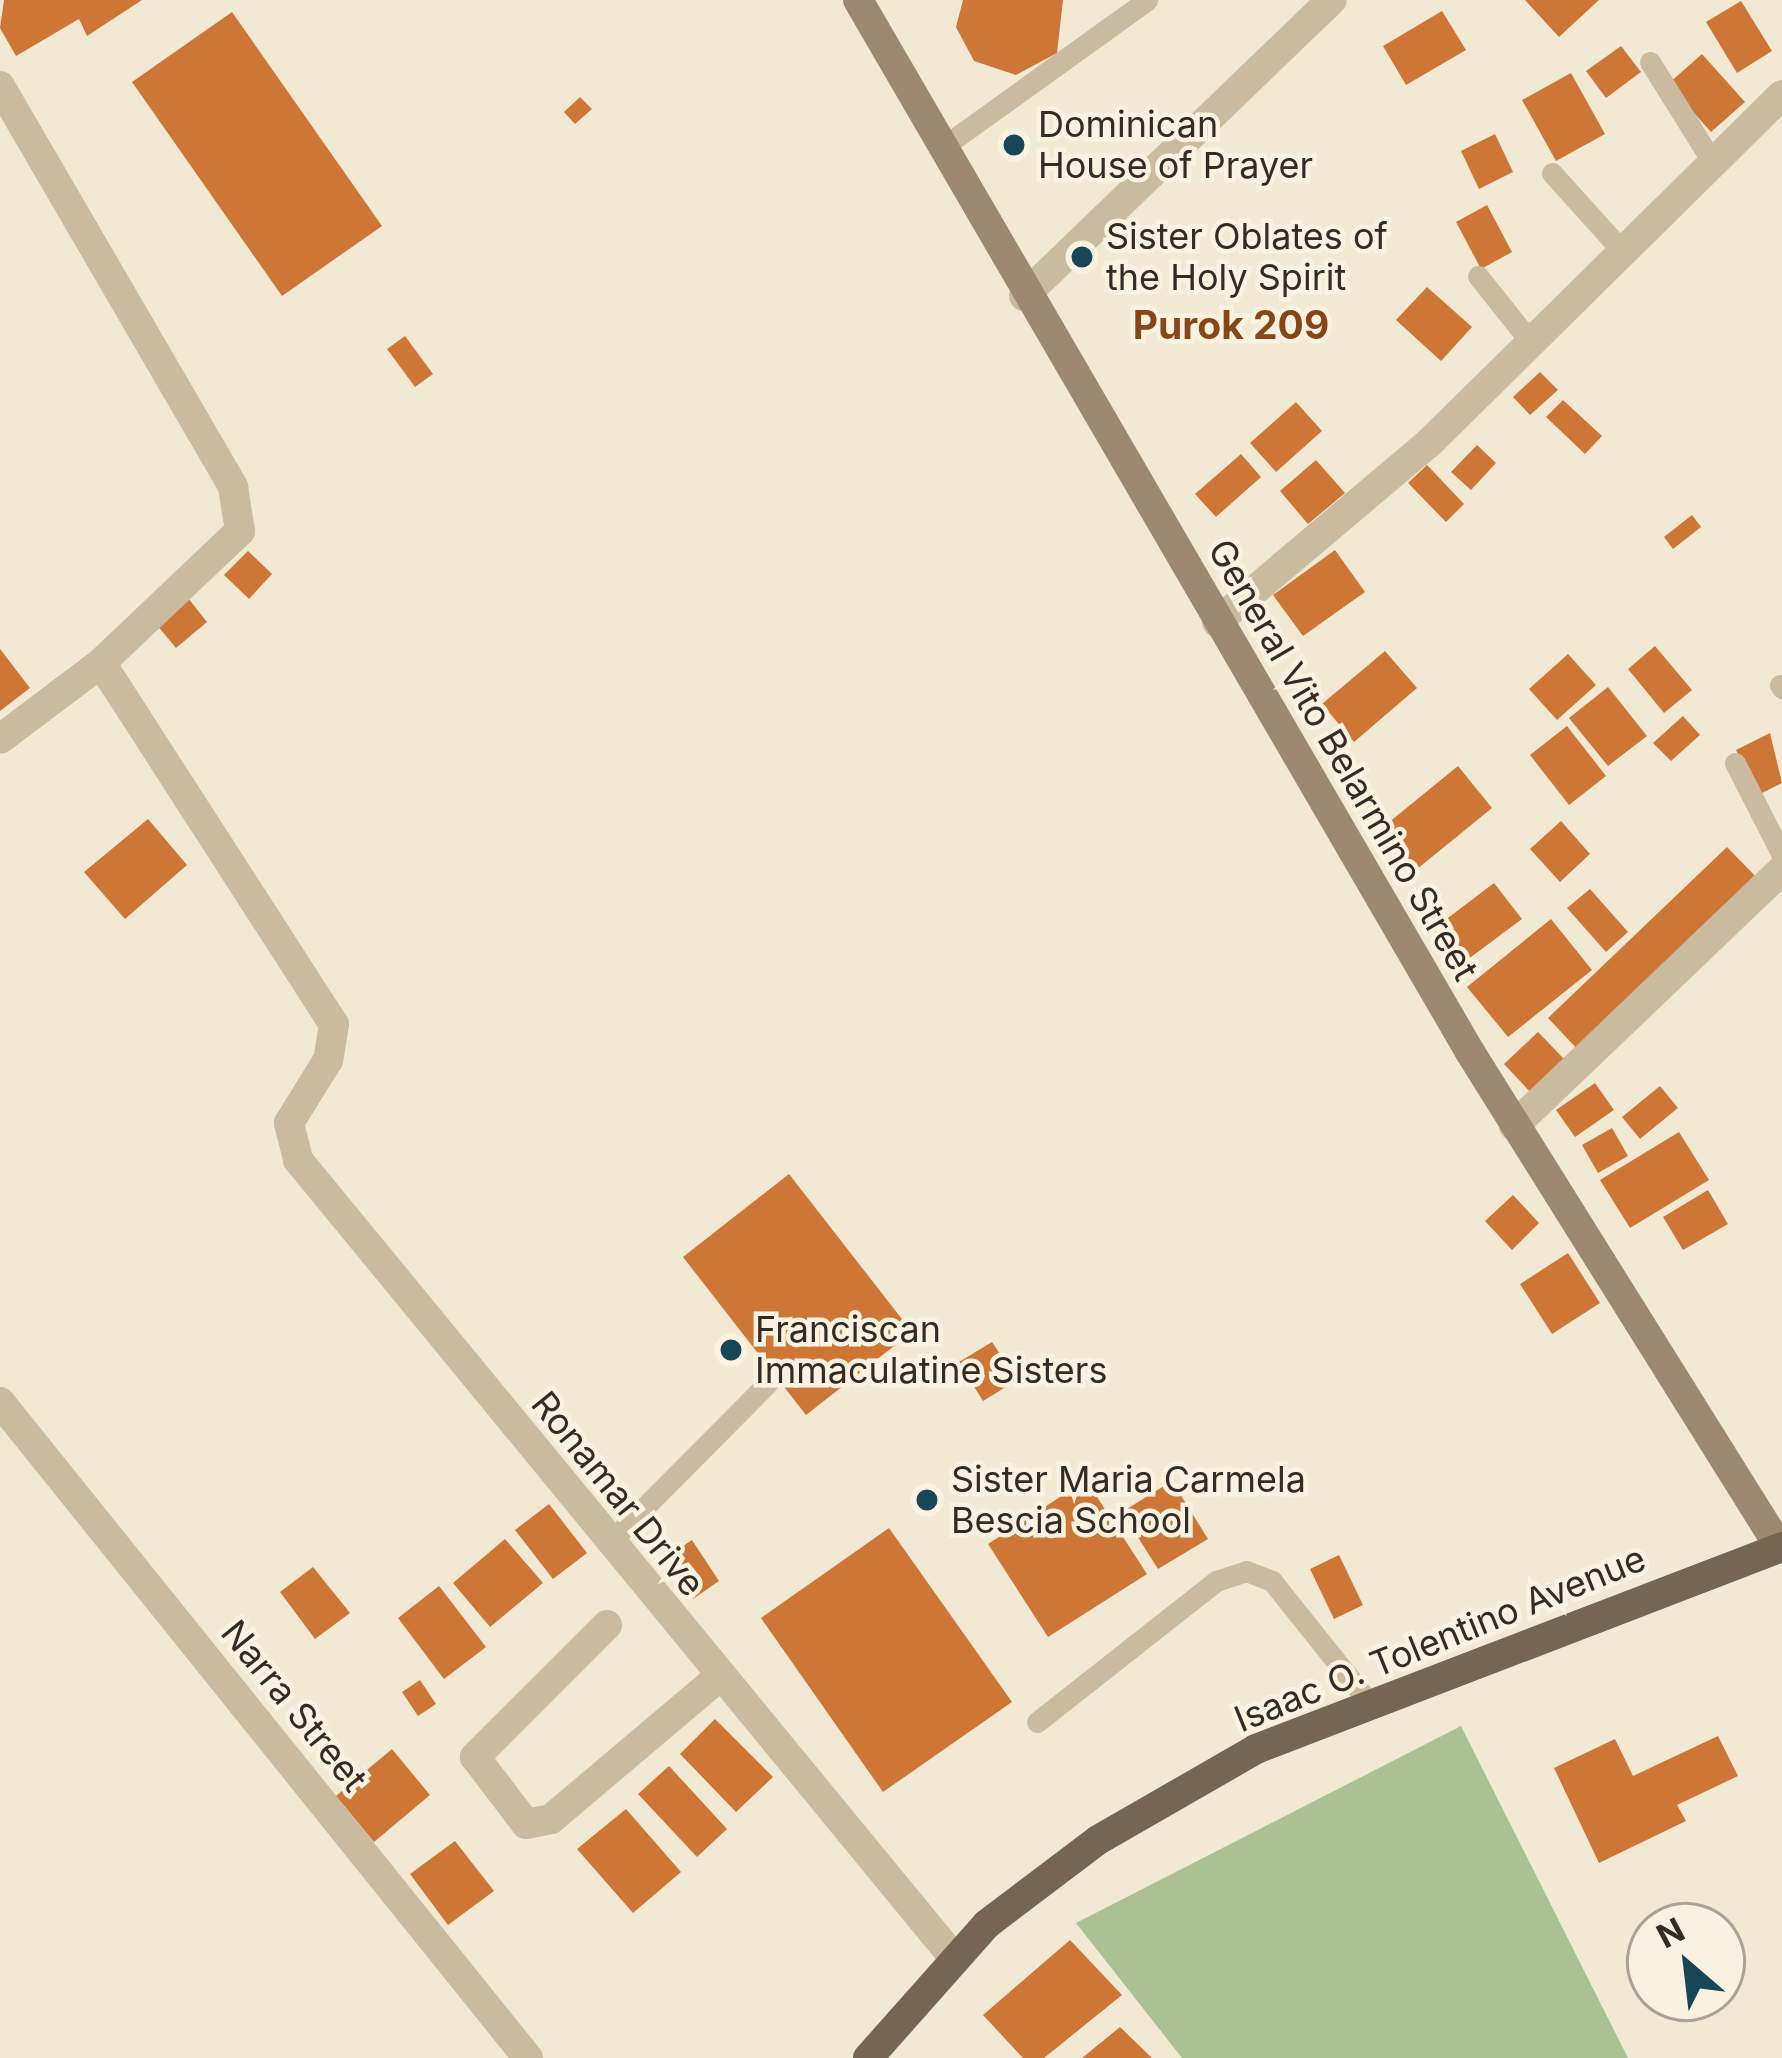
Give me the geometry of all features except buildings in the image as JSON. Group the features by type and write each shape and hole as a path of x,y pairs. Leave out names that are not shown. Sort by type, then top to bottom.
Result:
{"main road":[{"name":"Isaac O. Tolentino Avenue","path":"868,2058 955,1959 1098,1840 1256,1749 1781,1548"}],"street":[{"name":"General Vito Belarmino Street","path":"858,0 1024,296 1514,1126 1781,1548"},
{"path":"1024,296 1332,0"},
{"path":"0,86 233,487 240,530 101,663 0,739"},
{"path":"1217,622 1532,344 1782,95"},
{"name":"Ronamar Drive","path":"101,663 334,1024 328,1060 290,1123 298,1160 718,1678 955,1959"},
{"path":"1514,1126 1782,870"},
{"name":"Narra Street","path":"0,1402 528,2058"},
{"path":"607,1625 475,1757 526,1824 551,1819 718,1678"}],"lane":[{"path":"940,149 1147,0"},
{"path":"1650,62 1713,163"},
{"path":"1552,173 1624,253"},
{"path":"1478,276 1532,344"},
{"path":"1735,763 1782,855"},
{"path":"608,1544 767,1384"},
{"path":"1037,1722 1216,1582 1246,1571 1272,1581 1371,1705"}],"green space":[{"path":"1461,1726 1628,2058 1182,2058 1076,1923"}],"place":[{"name":"Dominican House of Prayer","path":"1014,145"},
{"name":"Sister Oblates of the Holy Spirit","path":"1082,257"},
{"name":"Franciscan Immaculatine Sisters","path":"731,1350"},
{"name":"Sister Maria Carmela Bescia School","path":"927,1500"}],"district":[{"name":"Purok 209","path":"1231,325"}]}
